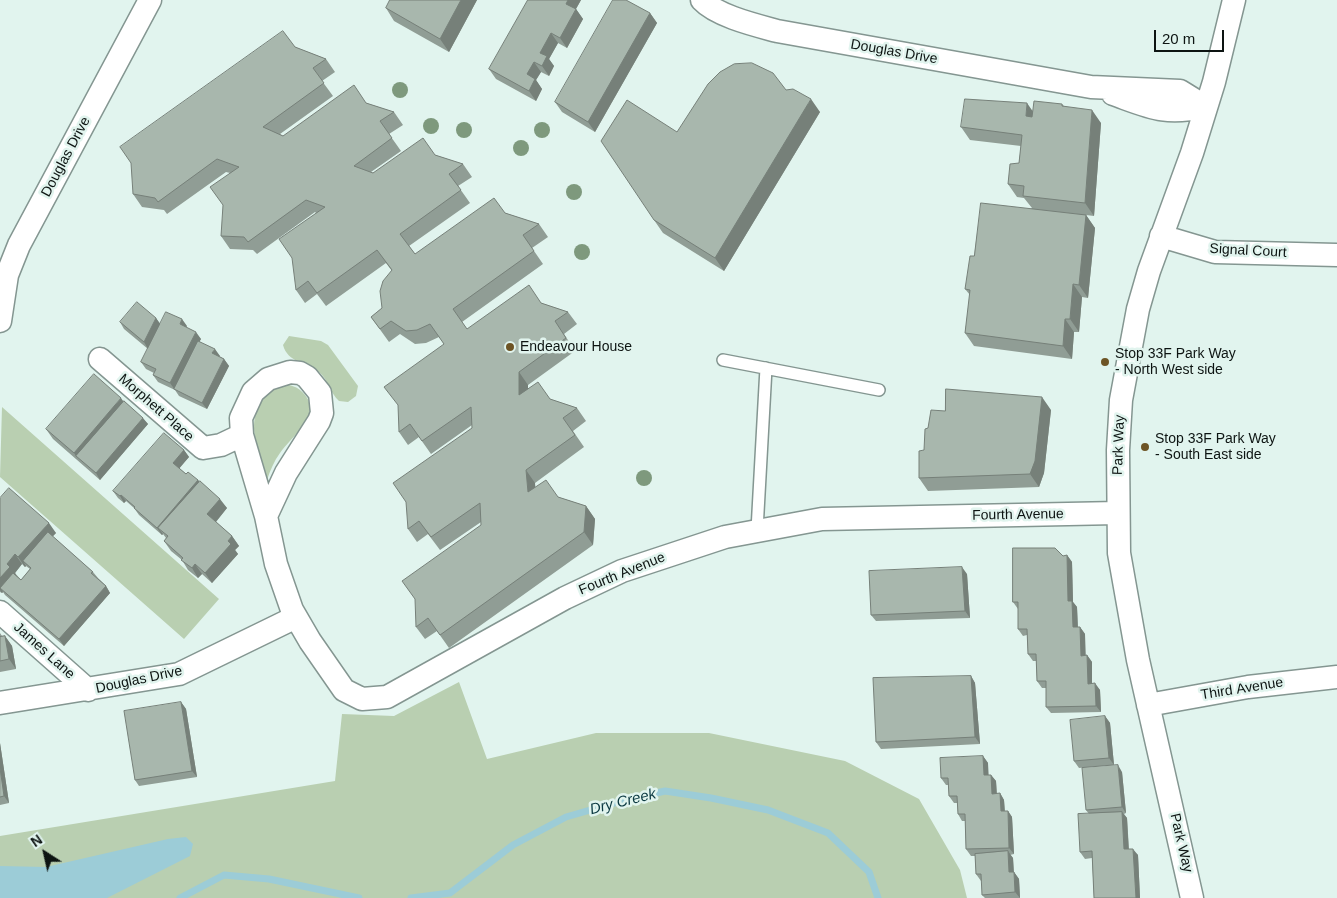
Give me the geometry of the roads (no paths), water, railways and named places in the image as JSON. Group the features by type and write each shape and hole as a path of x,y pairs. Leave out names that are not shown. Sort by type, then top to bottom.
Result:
{"street":[{"name":"Douglas Drive","path":"0,321 7,275 19,245 150,0"},
{"name":"Park Way","path":"1192,898 1148,705 1119,553 1117,513 1121,400 1138,309 1206,107 1234,0"},
{"name":"Douglas Drive","path":"706,2 752,24 777,31 1091,87 1163,111 1179,112 1206,107"},
{"name":"Signal Court","path":"1161,236 1215,252 1337,255"},
{"name":"Morphett Place","path":"100,359 203,448 221,445 242,435"},
{"name":"Fourth Avenue","path":"266,516 286,473 319,421 322,413 320,393 307,377 300,373 290,372 268,379 253,392 241,418 242,435 266,516 276,564 296,617 344,690 362,699 376,699 387,697 428,676 565,598 622,571 696,546 758,530 822,519 1117,513"},
{"name":"James Lane","path":"0,612 88,690"},
{"name":"Douglas Drive","path":"0,703 179,674 296,617"},
{"name":"Third Avenue","path":"1148,705 1248,687 1337,677"}],"lane":[{"path":"723,360 879,390"},
{"path":"758,530 766,368"}],"water":[{"path":"186,837 193,844 190,856 107,898 0,898 0,866 46,867 168,839"}],"waterway":[{"name":"Dry Creek","path":"411,898 450,893 513,845 566,817 665,791 768,810 828,833 869,872 878,898"},
{"name":"Dry Creek","path":"180,898 224,875 269,879 359,898"}],"place":[{"name":"Endeavour House","path":"510,347"},
{"name":"Stop 33F Park Way - North West side","path":"1105,362"},
{"name":"Stop 33F Park Way - South East side","path":"1145,447"}]}
